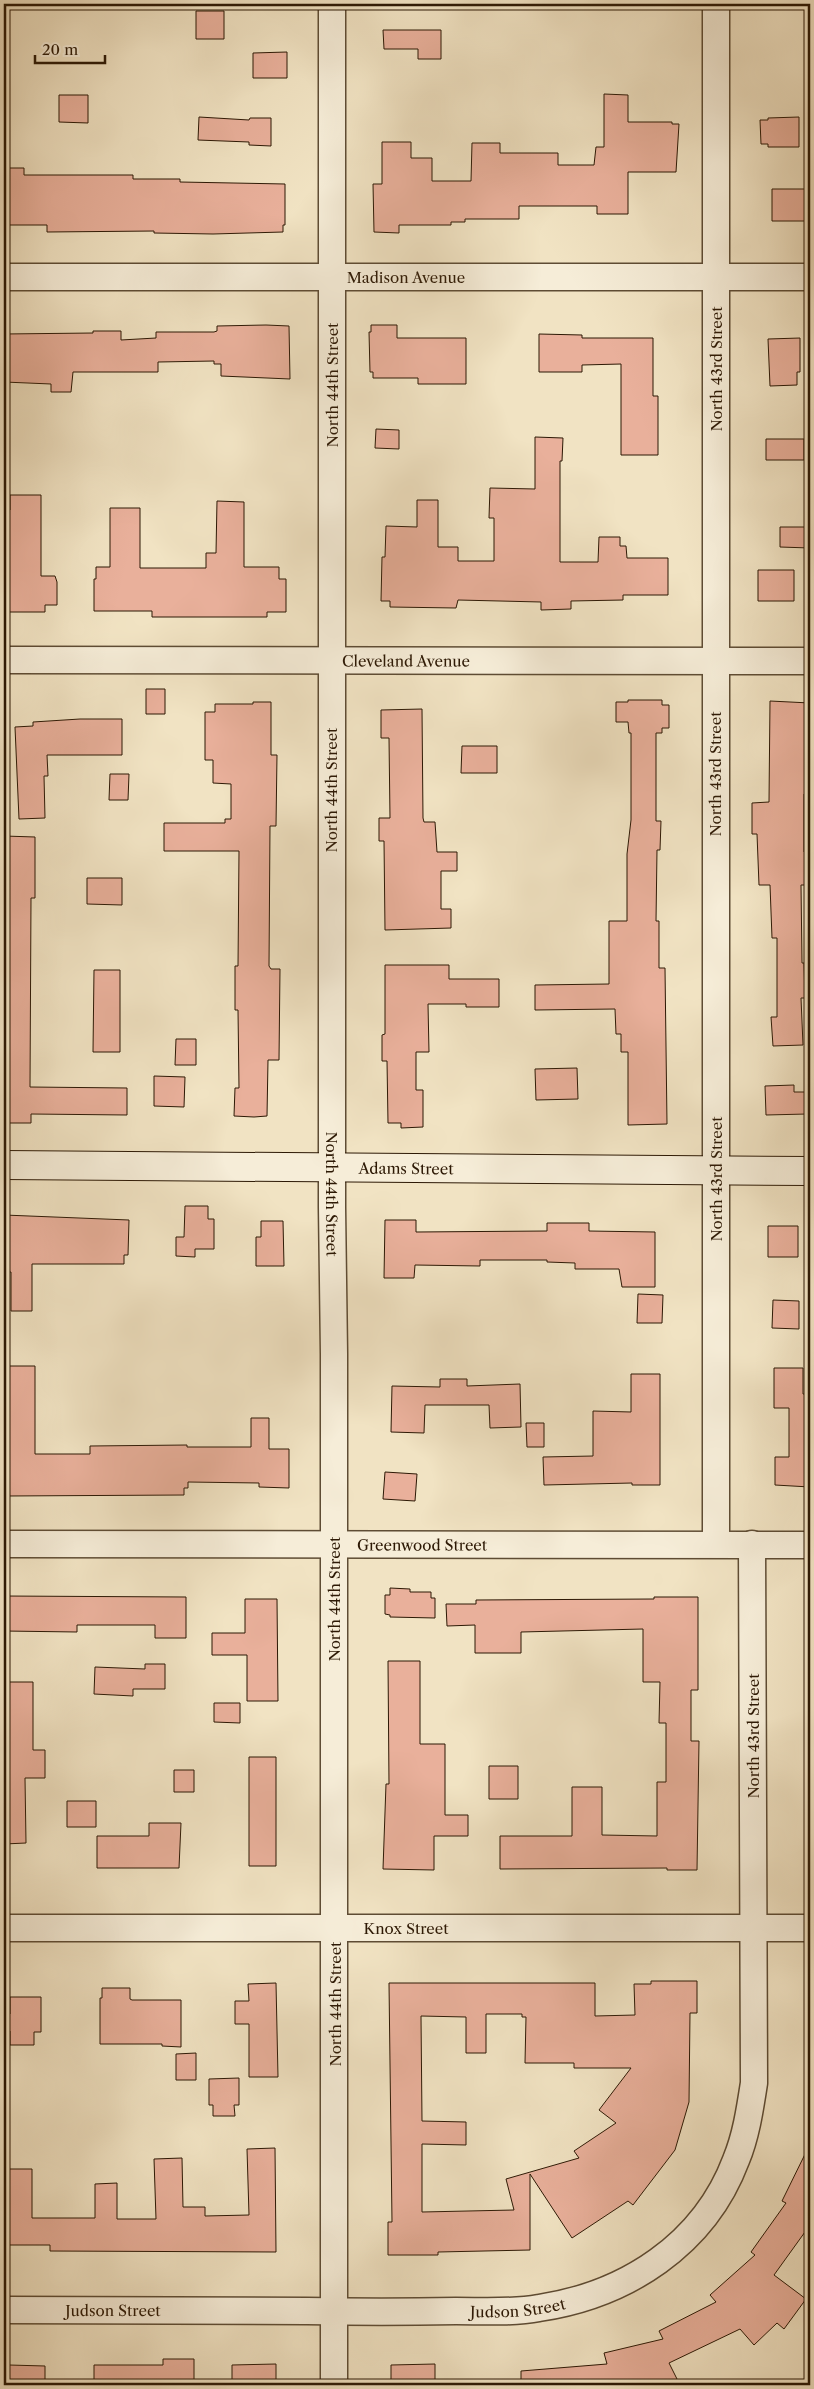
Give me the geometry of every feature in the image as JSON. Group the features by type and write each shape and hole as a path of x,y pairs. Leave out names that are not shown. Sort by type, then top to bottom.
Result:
{"main road":[{"name":"Adams Street","path":"4,1165 810,1171"}],"street":[{"name":"North 44th Street","path":"332,4 331,660 335,1927 334,2385"},
{"name":"North 43rd Street","path":"716,4 716,1544"},
{"name":"Madison Avenue","path":"4,277 810,277"},
{"name":"Cleveland Avenue","path":"4,660 810,661"},
{"name":"Greenwood Street","path":"4,1544 334,1546 810,1545"},
{"name":"North 43rd Street","path":"752,1544 754,1928"},
{"name":"Knox Street","path":"4,1928 810,1928"},
{"name":"Judson Street","path":"4,2310 505,2311 545,2307 608,2290 640,2274 669,2252 699,2221 721,2193 742,2142 754,2083 754,1928"}],"building":[{"path":"196,11 224,11 224,39 196,39"},
{"path":"383,30 441,30 441,59 418,59 418,49 384,49"},
{"path":"287,52 287,78 253,78 253,53"},
{"path":"604,94 628,95 628,122 672,122 672,124 679,124 676,172 628,172 628,214 597,214 597,206 519,206 519,219 465,219 465,222 451,222 451,225 399,225 399,233 374,232 373,184 382,184 382,142 411,142 411,158 432,158 432,181 471,181 472,143 500,143 500,153 558,153 558,165 594,165 596,147 604,147"},
{"path":"59,95 88,95 88,123 59,122"},
{"path":"199,117 249,120 250,118 271,118 271,146 249,145 249,142 198,140"},
{"path":"799,117 799,147 768,147 768,144 761,144 760,120"},
{"path":"4,168 24,168 24,175 133,175 133,179 180,179 180,182 285,184 285,225 283,225 283,232 213,234 154,233 154,231 47,232 47,225 4,225"},
{"path":"772,189 810,189 810,221 772,221"},
{"path":"371,325 397,325 397,338 466,338 466,384 418,384 418,378 373,378 373,372 370,372 369,332 371,332"},
{"path":"217,326 289,326 290,379 221,376 221,364 214,364 214,361 158,362 158,372 73,372 71,392 51,392 51,384 4,382 4,334 121,331 121,340 156,338 156,332 214,332 217,331"},
{"path":"539,334 582,335 582,338 653,338 653,396 658,396 658,455 621,455 621,364 582,365 582,372 539,372"},
{"path":"800,338 800,372 797,372 797,385 770,386 768,339"},
{"path":"376,429 399,430 399,449 375,448"},
{"path":"535,437 563,438 562,461 560,461 560,562 598,562 599,537 620,537 620,546 626,546 627,558 668,558 668,595 623,595 623,600 571,601 571,609 541,610 541,602 458,600 456,608 390,607 390,601 381,601 382,557 385,557 386,526 417,527 417,500 438,500 438,547 458,547 458,561 494,561 494,518 489,518 490,488 535,489"},
{"path":"766,439 804,439 804,460 766,460"},
{"path":"10,495 41,495 41,576 55,576 57,582 57,605 45,605 45,612 4,612 4,578 7,578 7,510 10,510"},
{"path":"217,501 244,502 244,567 279,567 279,579 286,579 286,612 267,612 267,617 152,617 152,611 94,611 96,567 110,567 110,508 140,508 140,568 206,568 206,553 216,553"},
{"path":"780,527 810,527 810,548 780,547"},
{"path":"758,570 794,570 794,601 758,601"},
{"path":"146,689 165,689 165,714 146,714"},
{"path":"628,700 662,700 662,705 669,705 669,728 662,728 662,733 656,733 656,821 661,821 660,850 657,850 656,921 659,921 659,968 665,968 667,1124 628,1125 628,1052 621,1052 621,1034 616,1034 615,1009 535,1010 535,985 609,984 609,921 627,921 627,854 631,820 631,733 629,733 628,722 616,722 616,702 628,702"},
{"path":"770,701 810,703 810,794 804,794 804,852 810,852 810,885 801,885 802,963 804,963 805,998 801,998 803,1045 773,1046 771,1017 777,1017 777,938 772,938 770,885 759,885 757,834 752,834 752,803 769,802"},
{"path":"253,702 271,702 271,755 277,755 276,826 270,826 269,966 271,969 280,969 279,1060 268,1060 267,1116 254,1117 234,1116 235,1088 239,1088 238,1010 235,1010 235,966 238,966 239,851 164,851 164,823 225,823 225,819 231,819 231,784 213,783 213,760 205,760 205,712 215,712 215,704 253,704"},
{"path":"422,709 423,818 424,822 435,822 437,852 457,852 457,871 441,871 441,909 451,909 451,928 385,930 384,841 379,841 379,818 390,818 389,738 381,738 381,710"},
{"path":"122,719 122,755 47,755 48,776 44,776 45,818 19,819 15,727 33,726 33,722"},
{"path":"462,746 497,746 497,773 461,773"},
{"path":"110,774 129,774 128,800 109,800"},
{"path":"4,836 35,837 35,898 31,898 30,1087 127,1088 127,1115 31,1114 31,1123 4,1123"},
{"path":"87,878 122,878 122,905 87,904"},
{"path":"385,965 449,965 449,979 499,979 499,1007 466,1007 466,1004 428,1004 429,1052 416,1052 416,1090 423,1090 423,1127 401,1128 401,1123 388,1123 387,1061 382,1061 382,1035 385,1034"},
{"path":"94,970 120,970 120,1052 93,1052"},
{"path":"176,1039 196,1039 196,1065 175,1065"},
{"path":"577,1068 578,1099 536,1100 535,1069"},
{"path":"154,1076 185,1077 184,1107 154,1106"},
{"path":"794,1085 794,1092 807,1092 807,1114 766,1115 765,1086"},
{"path":"185,1206 208,1206 208,1219 214,1219 214,1249 195,1249 195,1257 176,1256 176,1237 184,1237"},
{"path":"4,1215 129,1220 128,1255 124,1255 124,1264 32,1264 32,1311 11,1311 11,1272 4,1272"},
{"path":"385,1220 416,1220 416,1232 547,1231 547,1223 589,1223 589,1231 655,1232 655,1287 622,1287 619,1269 575,1269 575,1263 547,1262 547,1260 480,1260 480,1266 415,1265 414,1278 384,1278"},
{"path":"261,1221 283,1221 284,1266 256,1266 256,1237 261,1237"},
{"path":"768,1226 798,1226 798,1257 768,1257"},
{"path":"638,1294 663,1295 662,1323 637,1323"},
{"path":"773,1300 799,1301 799,1329 772,1328"},
{"path":"4,1366 35,1366 35,1454 90,1454 90,1446 187,1445 187,1447 251,1447 251,1418 269,1418 269,1449 289,1449 289,1488 259,1487 259,1483 188,1482 188,1488 184,1488 184,1495 7,1496 7,1490 4,1490"},
{"path":"774,1368 803,1368 803,1394 810,1394 810,1487 775,1485 775,1457 789,1457 789,1408 774,1408"},
{"path":"631,1374 660,1374 660,1485 632,1485 632,1483 544,1485 543,1457 593,1456 593,1411 631,1412"},
{"path":"440,1379 467,1379 467,1386 520,1384 521,1427 490,1428 489,1405 425,1405 424,1433 391,1432 392,1386 440,1387"},
{"path":"526,1423 544,1423 544,1447 527,1447"},
{"path":"385,1472 417,1474 415,1501 383,1499"},
{"path":"390,1588 410,1589 410,1592 431,1592 431,1598 435,1598 435,1618 390,1617 390,1615 385,1614 385,1595 390,1595"},
{"path":"4,1596 186,1597 186,1638 155,1638 155,1625 77,1625 77,1632 4,1631"},
{"path":"654,1597 698,1597 698,1690 691,1690 691,1741 699,1741 697,1870 667,1870 667,1868 500,1869 500,1836 572,1836 572,1787 602,1787 602,1835 657,1836 657,1782 666,1782 666,1723 659,1723 660,1682 643,1682 643,1629 521,1632 521,1653 475,1653 475,1625 447,1626 446,1604 476,1604 476,1600 654,1599"},
{"path":"245,1599 277,1599 278,1701 247,1701 247,1655 212,1655 212,1633 245,1633"},
{"path":"388,1661 420,1661 420,1744 445,1744 445,1815 468,1815 468,1836 434,1836 434,1870 383,1869 386,1784 389,1784"},
{"path":"145,1664 165,1664 165,1689 133,1689 133,1696 94,1694 95,1667 145,1669"},
{"path":"5,1682 33,1682 33,1750 45,1750 45,1778 25,1778 26,1843 4,1844"},
{"path":"214,1703 240,1703 240,1723 214,1722"},
{"path":"249,1757 276,1757 276,1866 249,1866"},
{"path":"489,1766 518,1766 518,1799 489,1799"},
{"path":"174,1770 194,1770 194,1792 174,1792"},
{"path":"67,1801 96,1801 96,1827 67,1827"},
{"path":"149,1823 181,1823 179,1868 97,1868 97,1836 149,1836"},
{"path":"651,1981 697,1981 697,2013 690,2013 689,2102 675,2150 633,2205 628,2201 572,2238 530,2174 530,2250 438,2252 438,2255 388,2255 388,2222 392,2222 389,1983 595,1983 595,2016 635,2015 634,1984 651,1984","holes":["486,2014 522,2014 522,2017 526,2017 525,2063 574,2063 574,2068 631,2068 599,2110 616,2123 574,2151 579,2158 506,2179 514,2210 422,2212 422,2144 466,2145 466,2122 422,2121 421,2016 466,2017 466,2053 486,2053"]},
{"path":"276,1983 278,2077 249,2077 249,2024 235,2024 235,2001 249,2001 248,1984"},
{"path":"102,1988 130,1988 130,1999 132,2000 181,2000 181,2047 162,2046 162,2044 100,2044 100,1998 102,1998"},
{"path":"10,1997 41,1997 41,2032 34,2032 34,2045 10,2045 7,2017 10,2014"},
{"path":"196,2053 196,2080 176,2080 176,2054"},
{"path":"239,2078 239,2105 234,2105 235,2116 213,2116 213,2105 209,2105 209,2079"},
{"path":"810,2144 810,2225 774,2275 806,2299 784,2329 777,2323 754,2345 740,2329 669,2363 680,2385 521,2385 521,2371 607,2364 604,2353 663,2339 659,2331 716,2302 710,2295 755,2255 751,2252 786,2203 782,2201"},
{"path":"275,2148 276,2252 50,2251 50,2245 4,2245 4,2169 32,2169 32,2218 95,2218 95,2184 117,2183 117,2219 156,2219 154,2159 182,2158 183,2207 205,2207 205,2216 249,2215 247,2149"},
{"path":"163,2359 194,2359 194,2385 94,2385 94,2365 163,2365"},
{"path":"276,2364 276,2385 232,2385 232,2365"},
{"path":"435,2364 435,2385 391,2385 391,2365"},
{"path":"9,2365 45,2366 45,2385 9,2385"}]}
